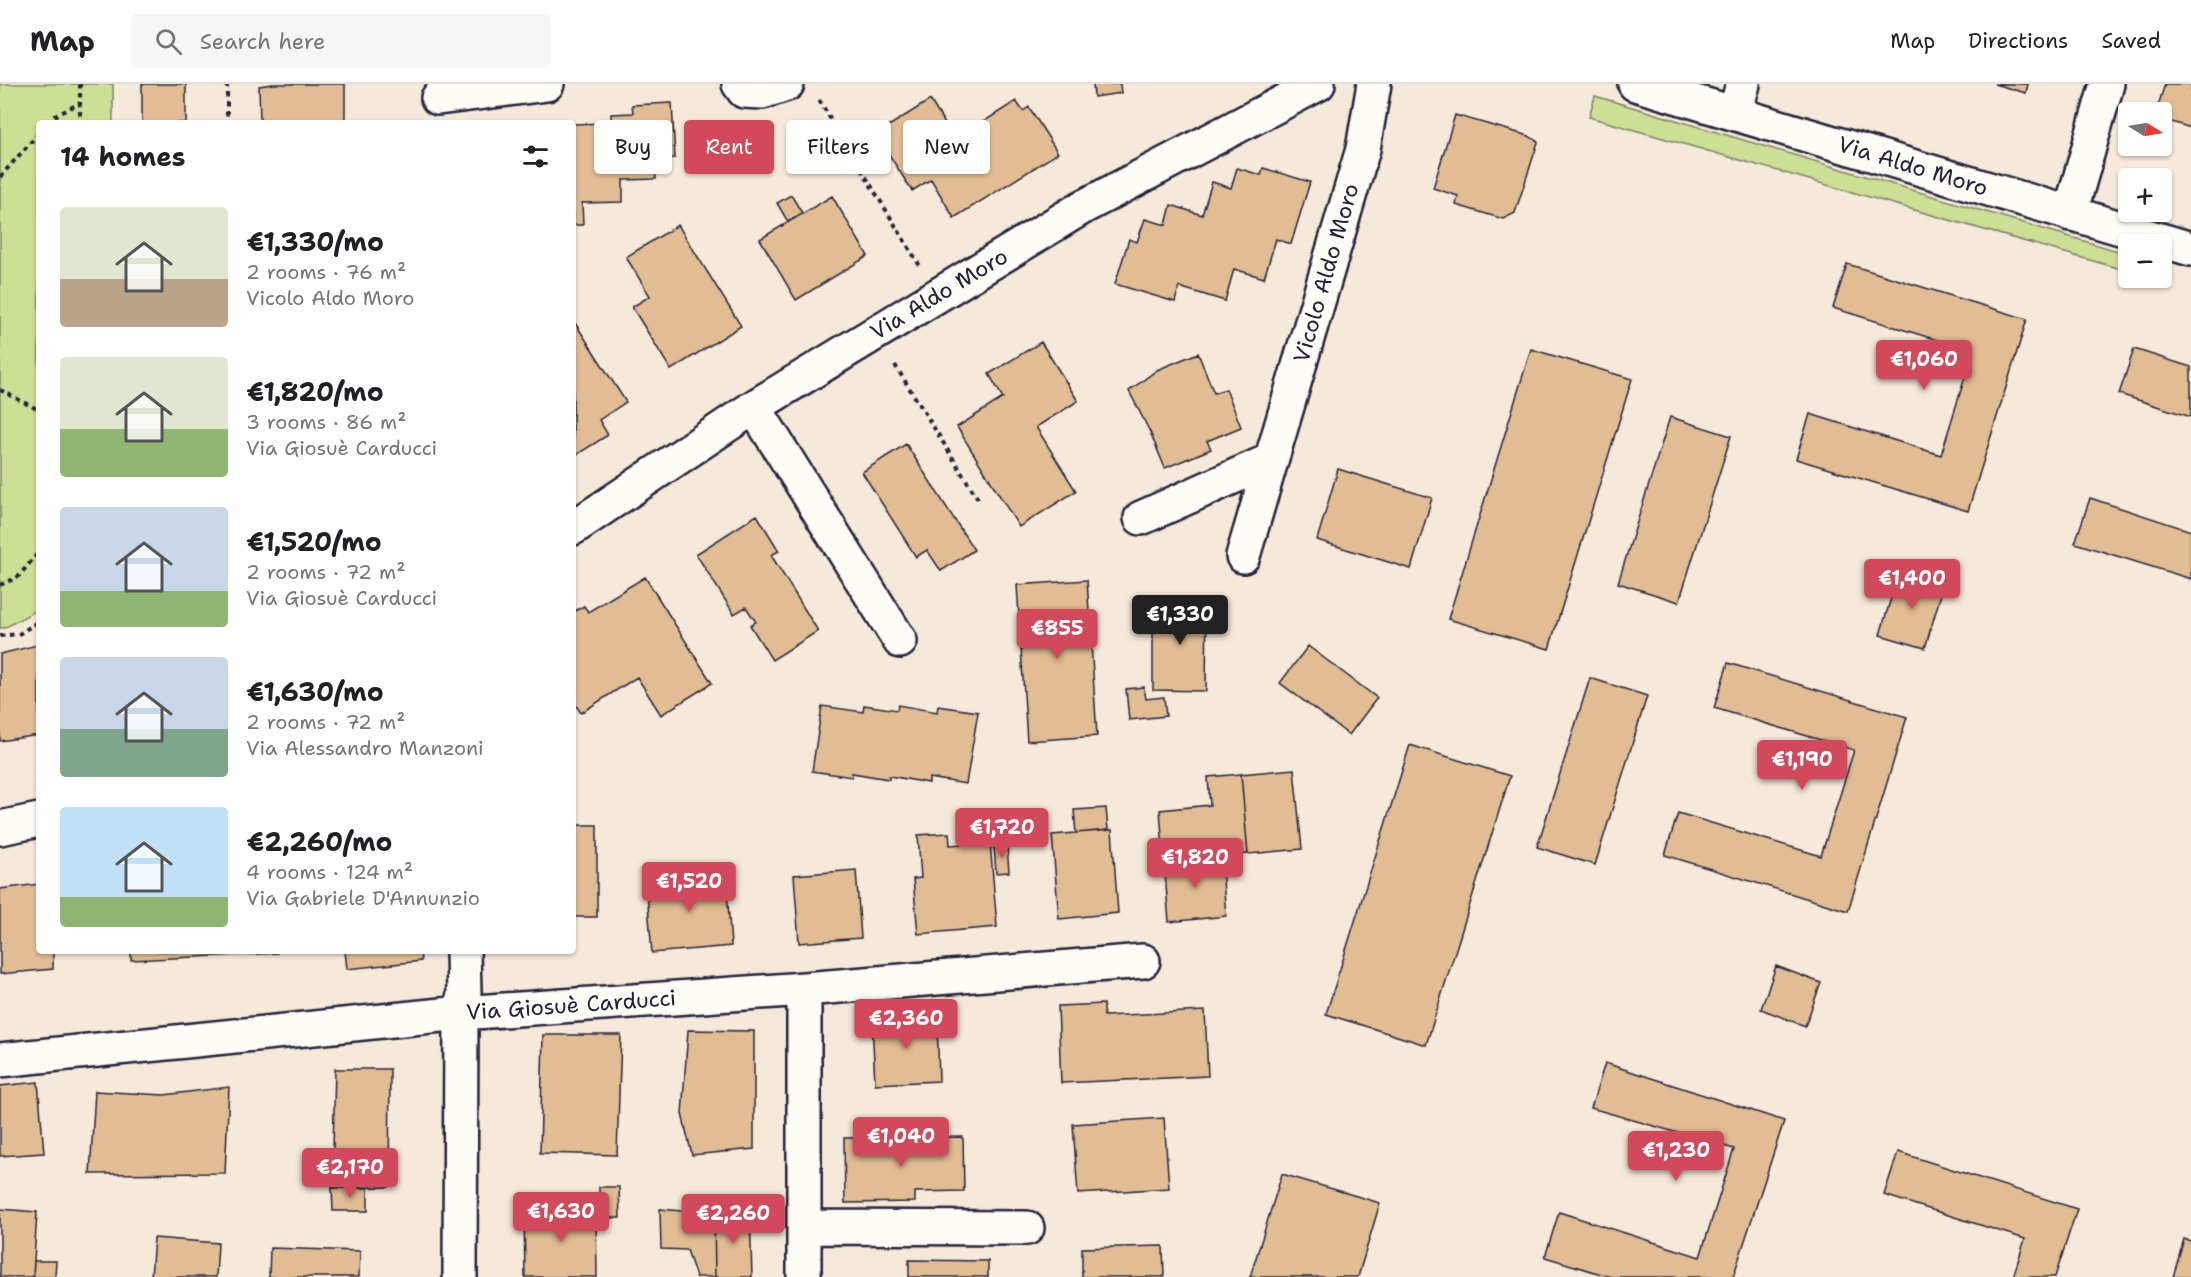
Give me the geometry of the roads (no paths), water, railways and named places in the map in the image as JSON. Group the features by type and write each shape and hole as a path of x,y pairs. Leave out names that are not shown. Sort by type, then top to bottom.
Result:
{"street":[{"path":"439,102 547,84"},
{"name":"Via Aldo Moro","path":"576,526 754,406 1083,207 1318,84"},
{"name":"Vicolo Aldo Moro","path":"1243,556 1363,149 1374,84"},
{"name":"Via Aldo Moro","path":"1635,84 1739,98 2070,214 2191,249"},
{"path":"2070,214 2107,84"},
{"path":"742,87 762,92 801,88"},
{"path":"754,406 900,641"},
{"path":"1141,518 1271,460"},
{"path":"0,828 36,821"},
{"path":"460,1277 460,1013 464,993 463,954"},
{"name":"Via Giosuè Carducci","path":"0,1060 460,1013 1143,962"},
{"path":"804,989 804,1277"},
{"path":"804,1227 1027,1228"}]}
